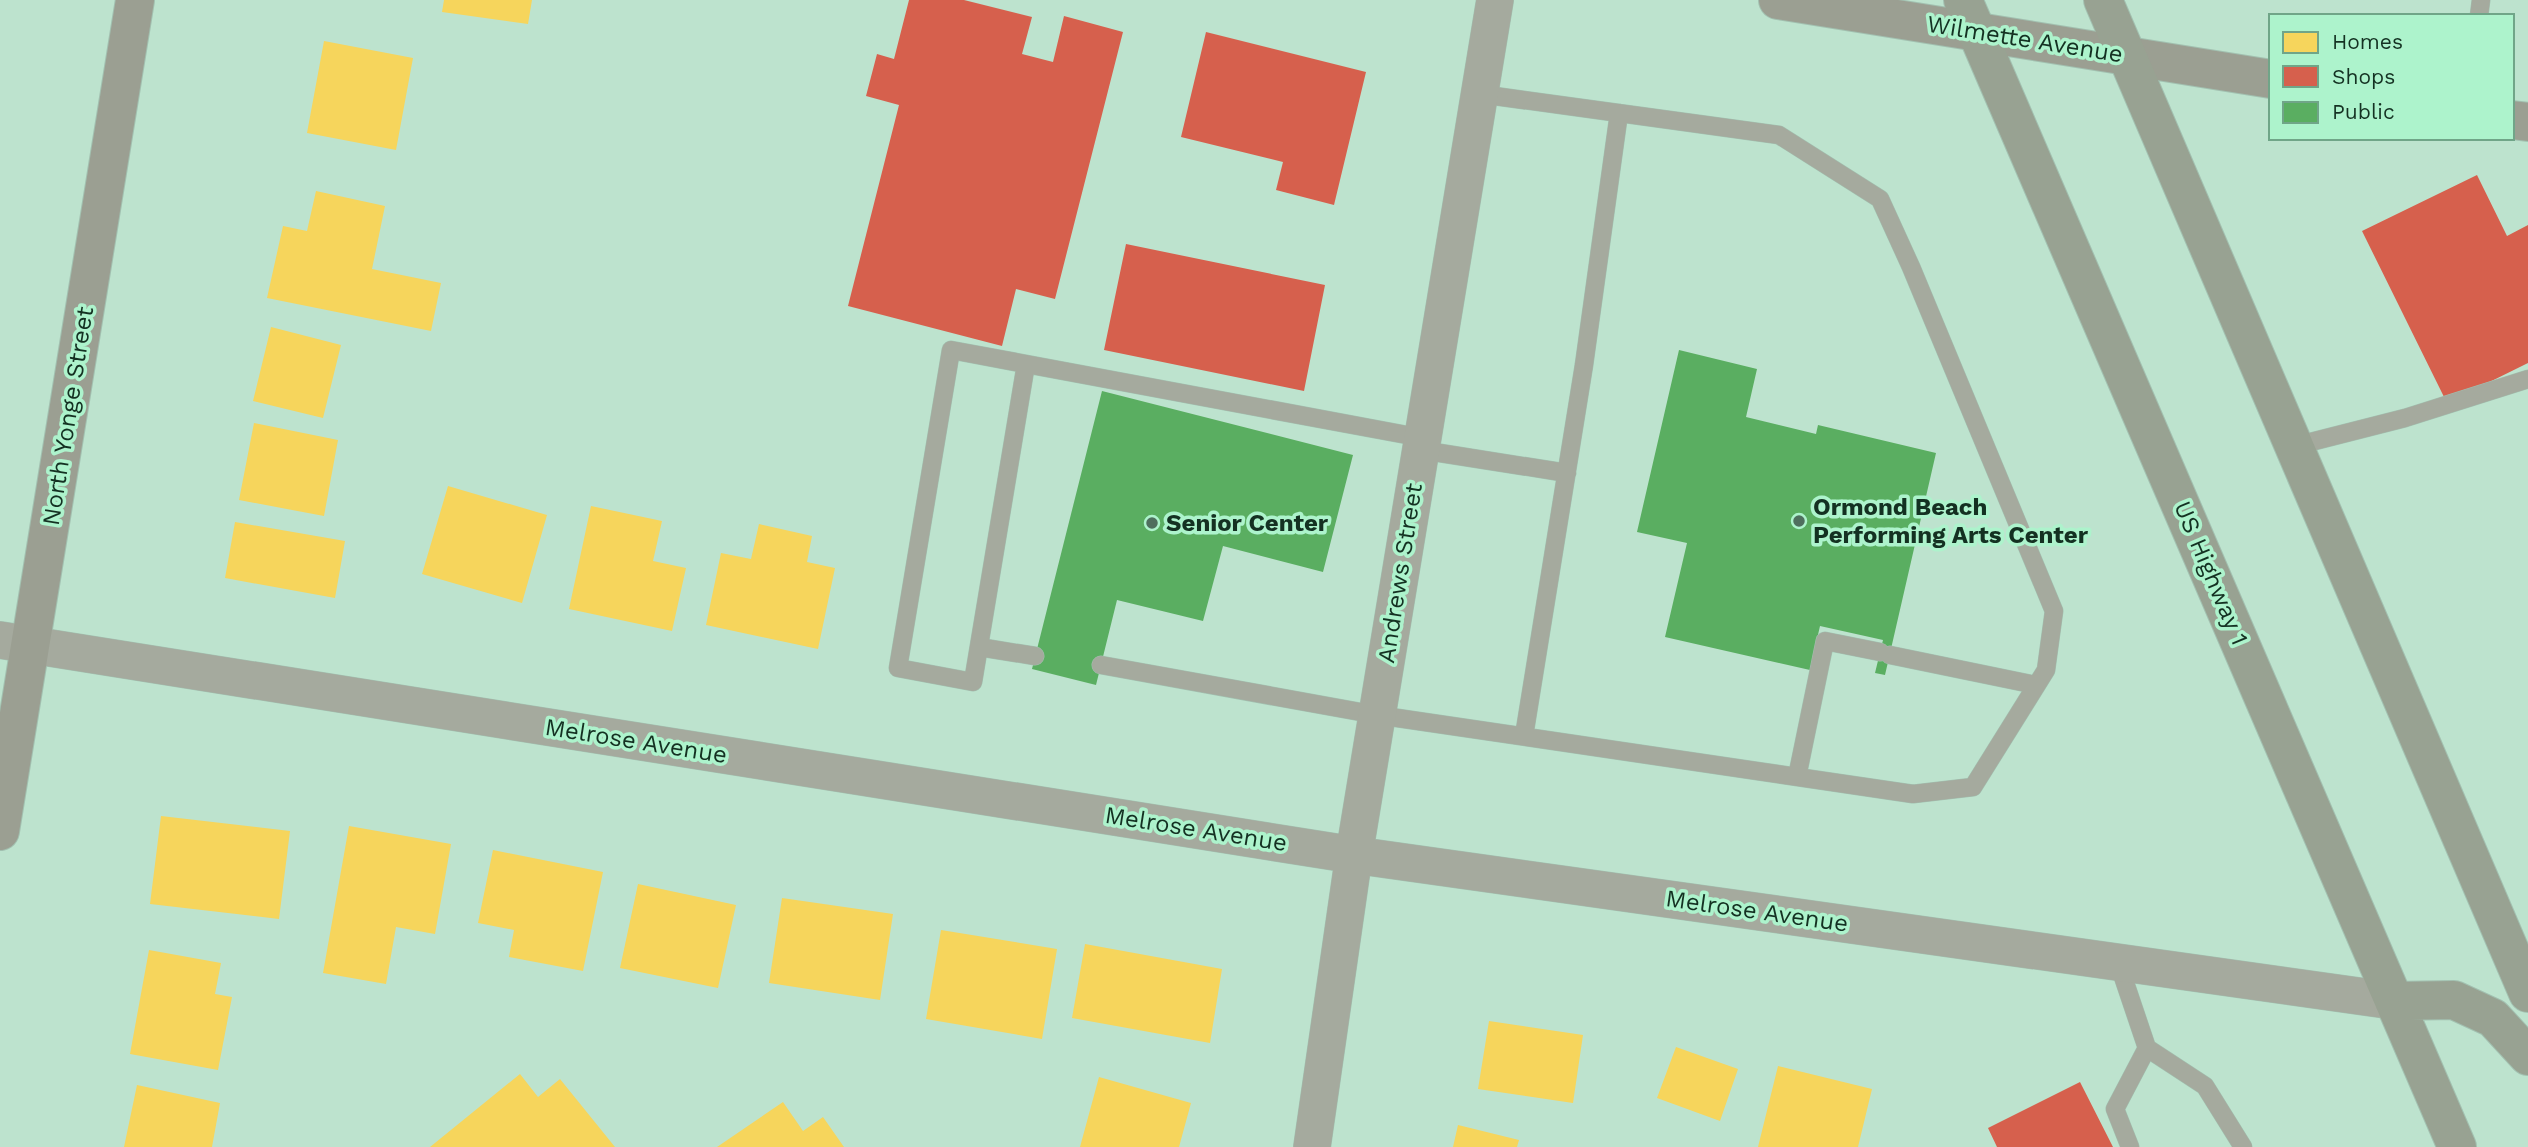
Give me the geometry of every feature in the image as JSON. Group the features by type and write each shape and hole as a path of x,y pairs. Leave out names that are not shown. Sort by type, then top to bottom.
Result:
{"main road":[{"path":"2103,0 2528,993"},
{"name":"US Highway 1","path":"1971,16 2457,1147"},
{"path":"2394,1000 2454,1000 2493,1018 2528,1056"}],"street":[{"name":"North Yonge Street","path":"0,831 16,643 135,0"},
{"name":"Andrews Street","path":"1312,1147 1354,855 1495,0"},
{"name":"Wilmette Avenue","path":"1778,0 1971,16 2127,55 2269,79"},
{"name":"Melrose Avenue","path":"16,643 1354,855 2394,1000"}],"lane":[{"path":"1101,666 1377,715 1913,794 1973,787 2041,678 2054,611 1881,200 1779,135 1480,94"},
{"path":"1524,736 1584,365 1619,113"},
{"path":"1026,364 973,682 898,668 951,350 1026,364 1567,473"},
{"path":"2295,446 2405,418 2528,379"},
{"path":"1797,777 1825,641 1885,654 2041,678"},
{"path":"979,647 1035,656"},
{"path":"2118,962 2147,1048 2205,1086 2243,1147"},
{"path":"2130,1147 2115,1109 2147,1048"}],"building: Homes":[{"path":"444,0 532,0 528,24 442,12"},
{"path":"324,41 413,58 396,150 307,133"},
{"path":"316,191 385,206 372,269 441,283 431,331 267,298 283,226 307,231"},
{"path":"271,327 341,345 323,418 253,401"},
{"path":"254,423 338,440 324,516 239,500"},
{"path":"448,486 547,515 522,603 422,574"},
{"path":"591,506 662,521 653,561 686,568 672,631 569,609"},
{"path":"235,522 345,541 335,598 225,578"},
{"path":"759,524 812,536 807,562 835,568 818,649 706,625 721,553 751,559"},
{"path":"161,816 290,831 279,919 150,904"},
{"path":"349,826 451,844 435,934 396,927 386,984 323,973"},
{"path":"493,850 603,872 583,971 509,957 514,930 478,923"},
{"path":"638,884 736,905 718,988 620,968"},
{"path":"782,898 893,914 880,1000 769,983"},
{"path":"941,930 1057,949 1042,1039 926,1019"},
{"path":"1085,944 1222,969 1210,1043 1072,1018"},
{"path":"149,950 221,963 215,994 232,997 218,1070 130,1054"},
{"path":"1489,1021 1583,1035 1573,1103 1478,1089"},
{"path":"1676,1047 1738,1069 1720,1121 1657,1098"},
{"path":"1778,1066 1872,1089 1858,1147 1758,1147"},
{"path":"520,1074 538,1097 560,1079 615,1147 430,1147"},
{"path":"1099,1077 1191,1103 1179,1147 1080,1147"},
{"path":"137,1085 220,1103 212,1147 124,1147"},
{"path":"783,1102 803,1131 823,1117 844,1147 717,1147"},
{"path":"1458,1125 1519,1140 1517,1147 1453,1147"}],"building: Shops":[{"path":"909,0 964,0 1032,17 1022,54 1053,62 1064,16 1123,32 1055,299 1016,289 1002,346 848,306 899,105 866,96 877,54 894,59"},
{"path":"1206,32 1366,72 1334,205 1276,190 1283,162 1181,137"},
{"path":"2477,175 2507,236 2528,225 2528,363 2447,403 2362,231"},
{"path":"1126,244 1325,285 1304,391 1104,350"},
{"path":"2080,1082 2113,1147 1997,1147 1988,1128"}],"building: Public":[{"path":"1679,350 1757,369 1746,417 1816,434 1818,425 1936,453 1885,675 1875,673 1883,640 1820,626 1810,670 1665,637 1687,543 1637,532"},
{"path":"1102,391 1353,455 1323,572 1223,546 1203,621 1117,600 1096,685 1032,669"}],"place":[{"name":"Ormond Beach Performing Arts Center","path":"1799,521"},
{"name":"Senior Center","path":"1152,523"}]}
